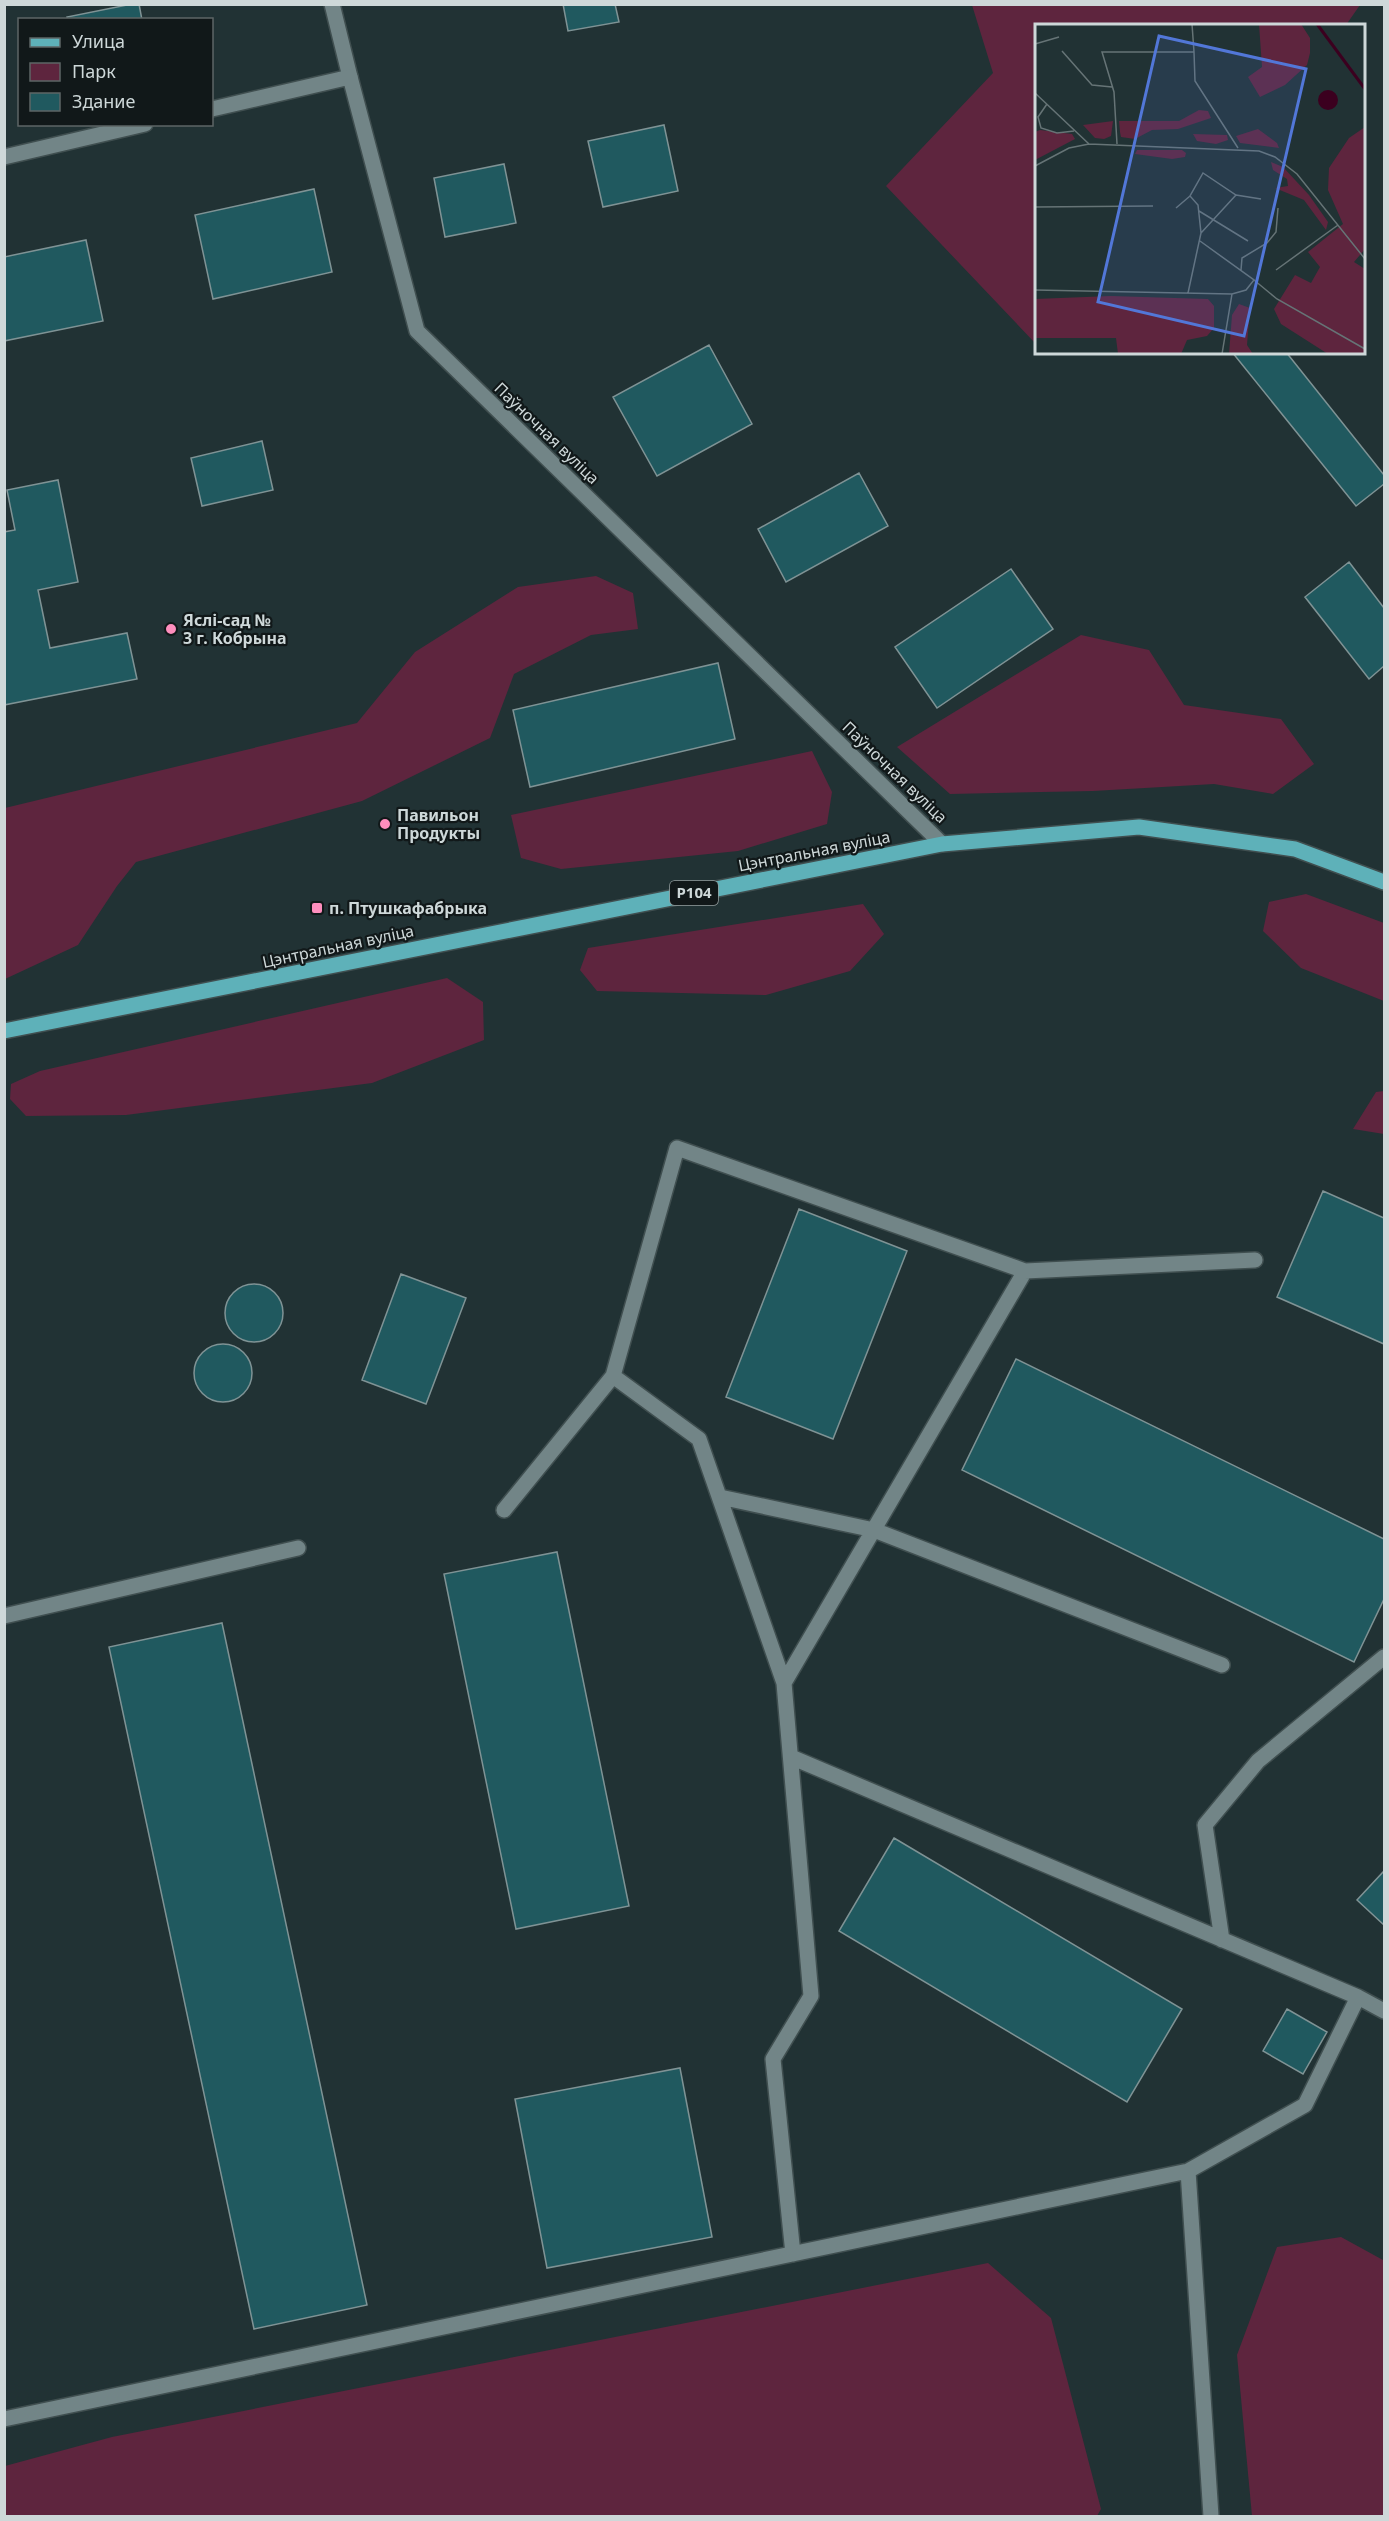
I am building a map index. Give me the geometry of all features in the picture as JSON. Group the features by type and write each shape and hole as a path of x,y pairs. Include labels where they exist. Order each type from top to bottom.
{"main road":[{"name":"Цэнтральная вуліца","path":"4,1031 942,844 1139,827 1295,849 1384,882"}],"street":[{"name":"Паўночная вуліца","path":"332,4 417,331 942,844"},
{"path":"213,109 350,77"},
{"path":"4,157 136,126"},
{"path":"504,1510 613,1376 677,1148 1025,1271 1256,1260"},
{"path":"784,1683 1025,1271"},
{"path":"613,1376 699,1439 784,1683 811,1996 773,2059 793,2254"},
{"path":"720,1497 874,1530 1222,1665"},
{"path":"4,1616 298,1548"},
{"path":"1222,1940 1205,1825 1258,1761 1384,1657"},
{"path":"791,1757 1358,1997 1384,2011"},
{"path":"4,2419 1188,2172 1305,2105 1358,1997"},
{"path":"1188,2172 1211,2517"}],"green space":[{"path":"972,4 1360,5 1347,24 1035,24 1035,343 886,186 993,73"},
{"path":"596,576 633,593 638,629 591,635 514,674 490,738 362,801 136,862 117,886 78,945 5,979 5,808 357,723 415,652 518,587"},
{"path":"1081,635 1149,650 1184,705 1281,719 1314,764 1273,794 1214,784 1093,791 950,794 897,747"},
{"path":"812,751 832,792 827,824 738,851 561,869 521,858 511,815"},
{"path":"1306,894 1384,923 1384,1001 1301,968 1263,931 1269,902"},
{"path":"863,904 884,934 850,971 766,995 597,991 580,970 588,948"},
{"path":"447,978 483,1002 484,1040 372,1083 126,1115 26,1116 10,1099 11,1084 40,1071"},
{"path":"1384,1091 1384,1134 1353,1129 1376,1092"},
{"path":"1341,2237 1383,2260 1384,2264 1384,2516 1252,2516 1237,2355 1277,2247"},
{"path":"988,2263 1051,2318 1101,2509 1097,2516 5,2516 5,2466 112,2437"}],"building":[{"path":"139,4 142,18 67,18"},
{"path":"563,4 615,4 619,22 568,31"},
{"path":"664,125 678,191 603,207 588,141"},
{"path":"504,164 516,223 445,237 434,178"},
{"path":"314,189 332,272 213,299 195,215"},
{"path":"86,240 103,321 4,341 4,257"},
{"path":"709,345 752,424 657,476 613,397"},
{"path":"1234,354 1288,354 1384,475 1384,484 1356,506"},
{"path":"262,441 273,490 202,506 191,458"},
{"path":"859,473 888,526 786,582 758,529"},
{"path":"58,480 78,582 38,590 50,648 127,633 137,679 4,705 4,532 15,530 7,490"},
{"path":"1349,562 1384,608 1384,666 1369,679 1305,597"},
{"path":"1011,569 1053,629 937,708 895,647"},
{"path":"718,663 735,739 530,787 513,710"},
{"path":"1323,1191 1384,1218 1384,1344 1277,1297"},
{"path":"799,1209 907,1251 833,1439 726,1397"},
{"path":"401,1274 466,1298 426,1404 362,1380"},
{"path":"254,1284 265,1286 278,1297 283,1313 281,1324 270,1337 254,1342 243,1340 230,1329 225,1313 227,1302 238,1289"},
{"path":"217,1344 229,1344 244,1352 252,1367 252,1379 244,1394 229,1402 217,1402 202,1394 194,1379 194,1367 202,1352"},
{"path":"1016,1359 1384,1539 1384,1599 1354,1662 962,1470"},
{"path":"557,1552 629,1906 516,1929 444,1574"},
{"path":"222,1623 367,2305 254,2329 109,1647"},
{"path":"894,1838 1182,2009 1127,2102 839,1931"},
{"path":"1384,1871 1384,1925 1357,1900"},
{"path":"1287,2009 1327,2032 1303,2074 1263,2051"},
{"path":"680,2068 712,2237 547,2268 515,2099"}],"place":[{"name":"Яслі-сад № 3 г. Кобрына","path":"171,629"},
{"name":"Павильон Продукты","path":"385,824"},
{"name":"п. Птушкафабрыка","path":"317,908"}]}
